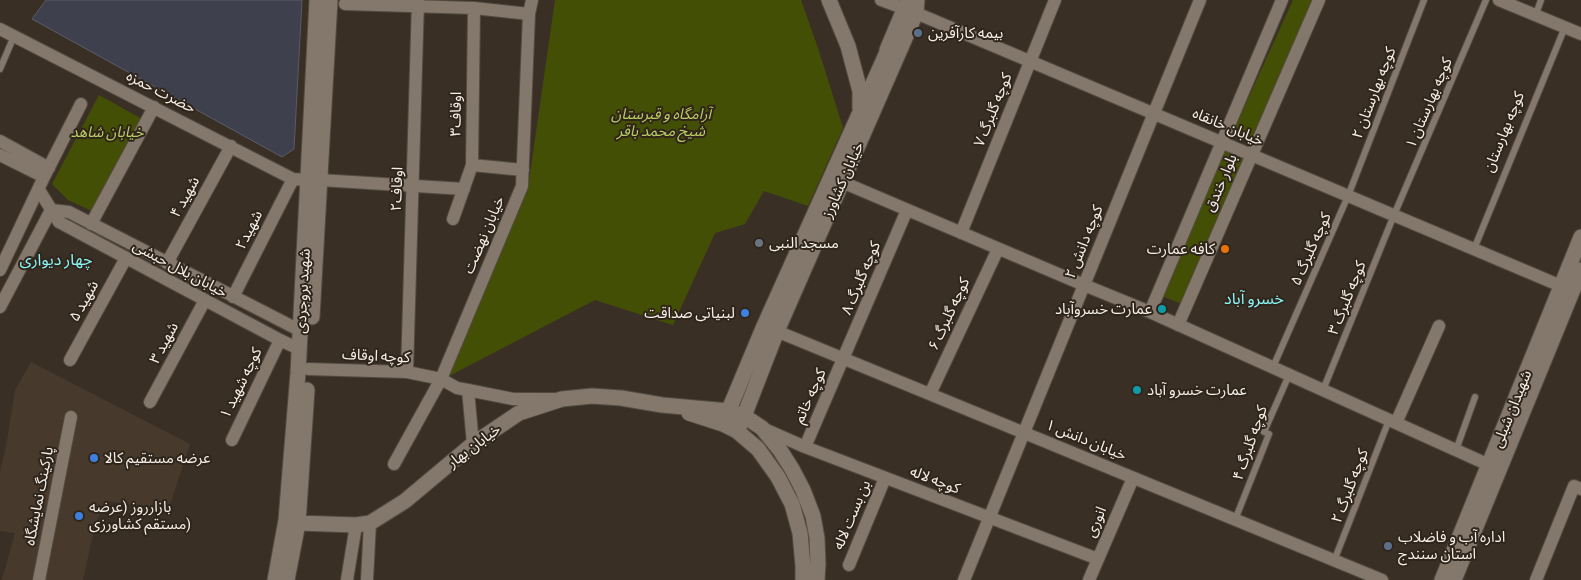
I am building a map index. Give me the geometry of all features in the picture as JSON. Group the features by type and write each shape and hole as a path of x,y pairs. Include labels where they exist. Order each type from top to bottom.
{"street":[{"name":"شهید بروجردی","path":"275,580 292,521 317,0"},
{"name":"خیابان نهضت","path":"394,464 440,379 522,186 529,14 532,0"},
{"path":"829,0 848,46 860,91 860,113"},
{"name":"خیابان خانقاه","path":"881,0 911,5 1030,61 1474,249 1575,281"},
{"name":"کوچه گلبرگ ۷","path":"961,233 1055,0"},
{"name":"کوچه دانش ۲","path":"964,580 1200,0"},
{"name":"بلوار خندق","path":"1150,312 1282,0"},
{"name":"بلوار خندق","path":"1178,324 1319,0"},
{"path":"1499,0 1581,34"},
{"name":"شهید بروجردی","path":"287,580 308,369 307,179 337,2"},
{"path":"337,2 418,3 529,14"},
{"name":"اوقاف۲","path":"407,372 418,3"},
{"path":"860,91 888,49 911,5"},
{"name":"خیابان کشاورز","path":"730,422 860,113 911,5"},
{"name":"خیابان کشاورز","path":"730,422 744,416 771,328 842,182 911,5"},
{"name":"اوقاف۳","path":"453,219 472,165 474,8"},
{"name":"حضرت حمزه","path":"0,29 231,146 307,179"},
{"path":"0,270 81,104"},
{"path":"91,224 154,107"},
{"path":"0,141 46,173"},
{"name":"شهید ۴","path":"167,263 231,146"},
{"path":"0,155 46,173"},
{"path":"472,165 523,170"},
{"path":"307,179 464,189"},
{"name":"شهید۲","path":"233,297 307,179"},
{"path":"842,182 1084,286 1178,324 1489,465"},
{"name":"خیابان بلال حبشی","path":"38,190 59,222 300,349"},
{"path":"0,307 51,210"},
{"name":"خیابان بلال حبشی","path":"51,210 69,212 300,332"},
{"name":"کوچه گلبرگ ۸","path":"844,358 907,210"},
{"name":"شهیدان شبلی","path":"1454,580 1575,281 1581,237"},
{"name":"کوچه گلبرگ ۶","path":"930,394 998,248"},
{"name":"شهید ۵","path":"70,360 126,258"},
{"name":"شهیدان شبلی","path":"1442,580 1489,465 1575,281"},
{"name":"شهید ۳","path":"150,402 205,300"},
{"path":"1393,422 1439,326"},
{"name":"خیابان دانش ۱","path":"771,328 1382,580"},
{"name":"کوچه شهید ۱","path":"232,440 280,340"},
{"name":"کوچه خاتم","path":"805,447 844,358"},
{"name":"کوچه اوقاف","path":"308,369 407,372 440,379 458,388 513,399 562,399"},
{"path":"468,390 473,444"},
{"name":"خیابان بهار","path":"363,524 405,501 473,444 519,413 562,399 592,396 621,398 662,404 730,422"},
{"path":"744,416 762,428 780,450 803,490 813,516 817,538 817,580"},
{"name":"پارکینگ نمایشگاه","path":"39,580 71,418"},
{"path":"730,422 758,449 778,477 792,504 800,533 803,566 802,580"},
{"name":"کوچه لاله","path":"762,428 805,447 1098,559"},
{"name":"بن بست لاله","path":"849,565 886,478"},
{"name":"انوری","path":"1089,580 1133,478"},
{"path":"1536,580 1574,486 1581,489"},
{"path":"292,521 363,524"},
{"path":"346,580 363,524"},
{"path":"363,524 367,580"}],"lane":[{"name":"کوچه بهارستان ۲","path":"1348,196 1424,0"},
{"name":"کوچه بهارستان ۱","path":"1394,215 1486,0"},
{"path":"1536,14 1541,0"},
{"name":"کوچه بهارستان","path":"1474,249 1564,27"},
{"path":"0,69 14,36"},
{"name":"کوچه گلبرگ ۵","path":"1273,367 1348,196"},
{"name":"کوچه گلبرگ ۳","path":"1324,390 1394,215"},
{"name":"کوچه گلبرگ ۴","path":"1235,520 1269,434 1264,432 1289,375"},
{"path":"1456,450 1475,396"},
{"name":"کوچه گلبرگ ۲","path":"1334,560 1393,422"}],"shaded area":[{"name":"عرضه مستقیم کالا","path":"31,362 190,444 169,508 105,501 94,529 83,580 2,580 15,533 0,531 0,472 15,390"}],"green space":[{"name":"آرامگاه و قبرستان شیخ محمد باقر","path":"555,0 801,0 843,128 808,206 764,191 745,224 715,233 673,325 595,300 449,376 528,188"},
{"path":"1293,0 1318,0 1253,143 1232,134"},
{"name":"خیابان شاهد","path":"99,95 142,119 92,211 68,200 52,184"},
{"path":"1224,151 1245,160 1182,304 1160,295"}],"building":[{"path":"46,0 302,0 294,149 282,157 32,19"}],"place":[{"name":"بیمه کارآفرین","path":"918,33"},
{"name":"مسجد النبی","path":"759,243"},
{"name":"کافه عمارت","path":"1225,249"},
{"name":"عمارت خسروآباد","path":"1162,309"},
{"name":"لبنیاتی ‌صداقت","path":"745,313"},
{"name":"عمارت خسرو آباد","path":"1137,390"},
{"name":"عرضه مستقیم کالا","path":"94,458"},
{"name":"بازارروز (عرضه مستقم کشاورزی)","path":"79,516"},
{"name":"اداره آب و فاضلاب استان سنندج","path":"1388,546"}],"district":[{"name":"چهار دیواری","path":"56,260"},
{"name":"خسرو آباد","path":"1254,299"}]}
